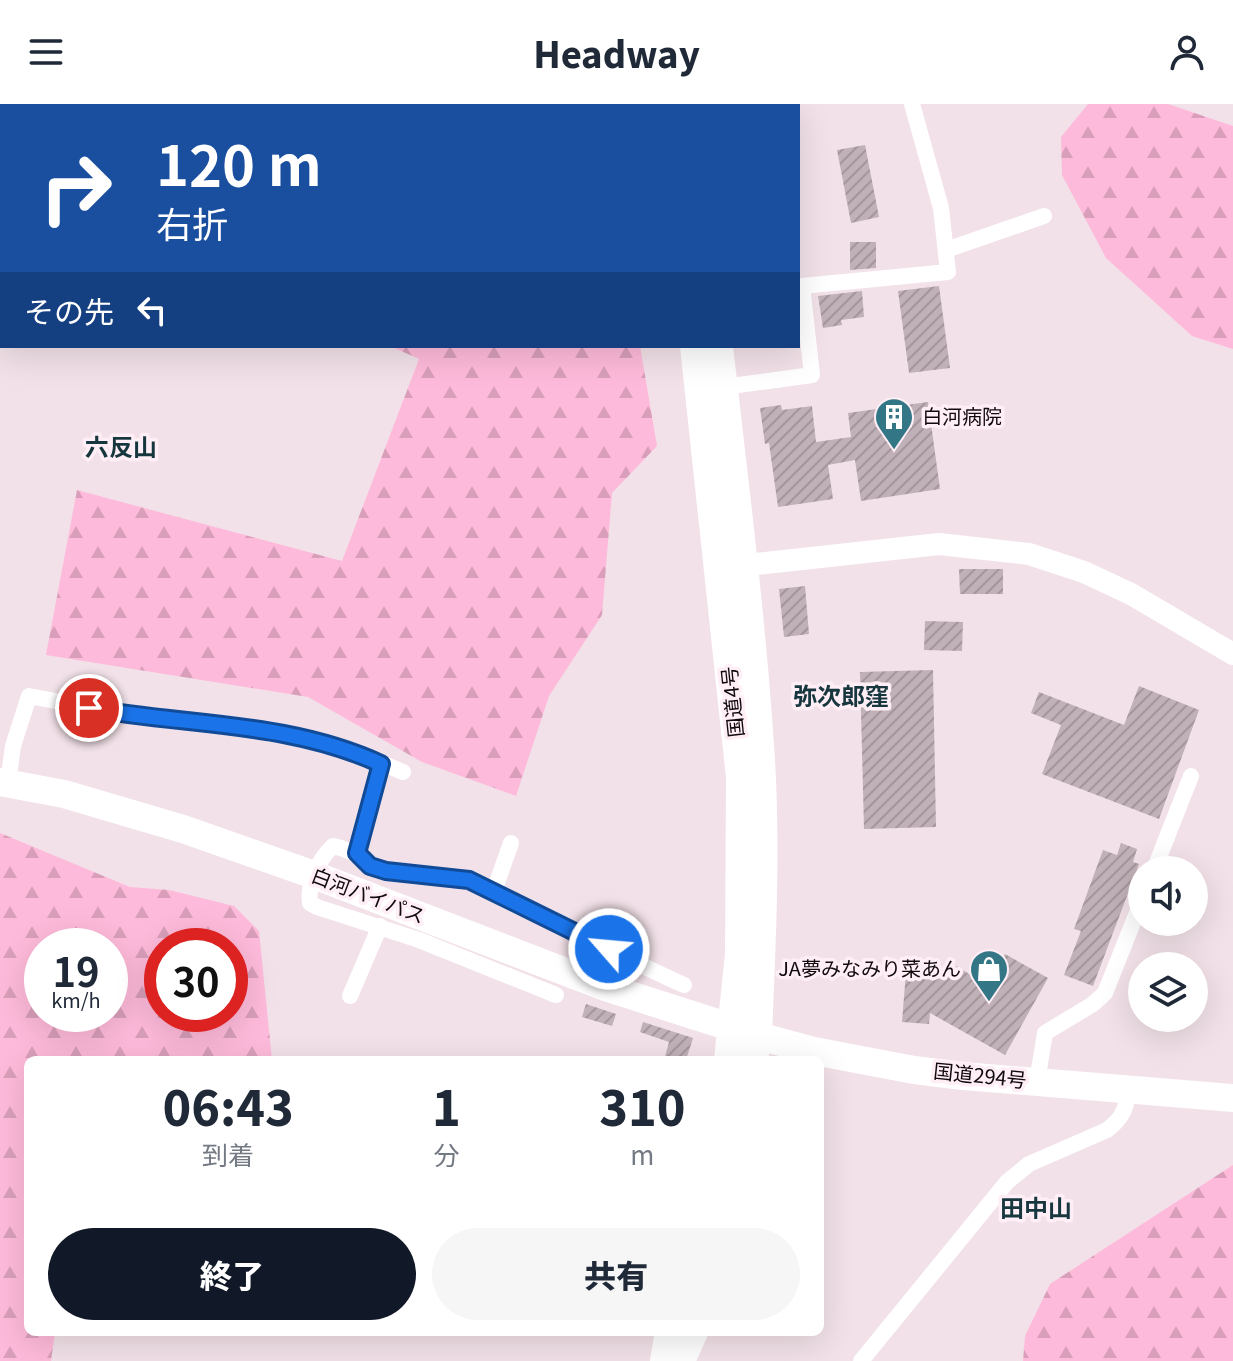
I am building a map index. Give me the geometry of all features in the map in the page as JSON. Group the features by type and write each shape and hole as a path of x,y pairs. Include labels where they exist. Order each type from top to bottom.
{"highway":[{"name":"国道4号","path":"694,348 761,747 764,884 756,1048"},
{"name":"国道4号","path":"719,348 724,387 740,777 739,954 728,1056"},
{"name":"白河バイパス","path":"4,782 125,811 314,875 605,987 731,1027"},
{"name":"国道294号","path":"731,1027 756,1048 814,1051 914,1070 1233,1098"},
{"path":"664,1361 668,1336"},
{"path":"681,1361 692,1336"}],"street":[{"path":"724,387 812,375 802,286 948,272 941,208 912,104"},
{"path":"946,250 1044,216"},
{"path":"732,566 939,544 1029,554 1084,572 1131,594 1233,654"},
{"path":"4,782 29,696 119,713 263,730 348,749 403,772"},
{"path":"357,853 381,764"},
{"path":"1160,856 1191,776"},
{"path":"493,894 511,843"},
{"path":"556,995 380,926 310,903 309,894 322,856 333,846 357,853 370,866 386,871 469,880 684,985"},
{"path":"350,996 380,926"},
{"path":"1037,1082 1045,1033 1093,1004 1105,993 1128,935"},
{"path":"861,1361 1007,1182 1029,1164 1107,1130 1125,1112 1129,1090"}],"green space":[{"path":"1088,104 1168,104 1233,126 1233,349 1192,336 1106,258 1062,175 1061,137"},
{"path":"394,348 640,348 657,446 612,493 602,615 549,696 516,796 422,762 308,697 46,655 77,490 342,561 419,359"},
{"path":"0,833 130,887 169,890 234,906 259,931 272,1056 24,1056 24,1336 54,1336 51,1361 0,1361"},
{"path":"1233,1165 1233,1361 1023,1361 1025,1336 1050,1284"}],"building":[{"path":"865,145 879,217 851,223 837,150"},
{"path":"850,242 876,242 876,268 850,270"},
{"path":"939,286 950,368 909,373 898,291"},
{"path":"862,291 864,317 841,320 842,325 823,328 818,296"},
{"path":"928,402 940,489 861,501 855,460 828,465 833,499 778,507 769,443 765,444 760,408 781,405 782,410 812,406 816,442 851,437 848,413"},
{"path":"959,569 1003,569 1003,594 960,594"},
{"path":"805,586 809,634 784,637 779,589"},
{"path":"925,621 963,622 962,651 924,650"},
{"path":"933,670 936,827 864,829 860,672"},
{"path":"1139,686 1199,710 1159,819 1042,774 1061,725 1031,713 1039,692 1124,725"},
{"path":"1121,843 1137,849 1135,856 1128,856 1128,893 1093,986 1064,975 1081,931 1074,929 1103,850 1117,855"},
{"name":"JA夢みなみり菜あん","path":"1005,954 1048,978 1005,1055 930,1013 929,1024 902,1022 906,972 941,975 957,966 987,986"},
{"path":"586,1004 616,1014 612,1026 582,1017"},
{"path":"643,1022 693,1038 687,1056 665,1056 669,1042 640,1032"}],"place":[{"name":"白河病院","path":"894,451"},
{"name":"JA夢みなみり菜あん","path":"989,1003"}],"district":[{"name":"六反山","path":"121,448"},
{"name":"弥次郎窪","path":"841,697"},
{"name":"田中山","path":"1036,1209"}],"route":[{"path":"89,708 263,730 348,749 381,764 357,853 370,866 410,875 469,880 609,949"}]}
